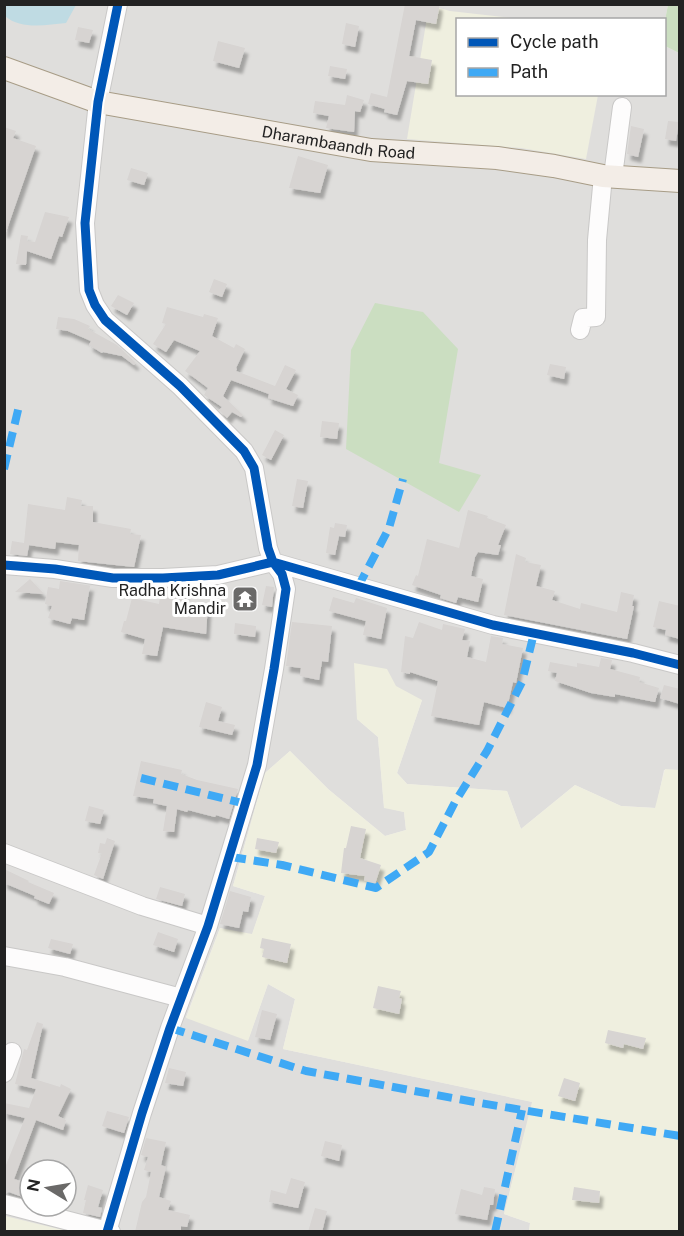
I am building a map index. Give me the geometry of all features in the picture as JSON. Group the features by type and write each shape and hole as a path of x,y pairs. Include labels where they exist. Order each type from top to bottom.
{"main road":[{"name":"Dharambaandh Road","path":"4,68 98,102 371,150 497,159 608,176 680,181"}],"street":[{"path":"4,1204 109,1231 142,1113 231,857 257,765 286,589 282,574 273,562 268,548 254,468 244,452 180,386 105,320 89,290 85,223 98,102 118,4"},
{"path":"580,330 583,318 596,317 597,240 622,107"},
{"path":"4,565 55,568 113,578 163,578 218,574 273,562 493,625 633,653 680,665"},
{"path":"4,853 142,906 208,926"},
{"path":"4,956 65,967 182,998"},
{"path":"4,1073 12,1052"}],"shaded area":[{"path":"5,5 668,5 665,18 456,18 456,96 666,96 666,46 679,53 679,770 664,770 656,808 621,806 575,785 521,829 507,791 407,784 397,773 422,700 357,719 378,737 384,807 404,812 406,830 385,836 328,789 290,751 265,773 233,886 265,896 252,935 220,928 186,1017 248,1040 268,984 295,999 283,1049 533,1102 504,1214 530,1223 529,1231 5,1232"}],"green space":[{"path":"429,5 450,11 511,18 456,18 456,96 598,96 586,159 521,148 407,139"},
{"path":"668,5 679,5 679,53 666,46 665,18"},
{"path":"375,303 423,312 458,349 439,463 481,475 459,512 346,449 351,350"},
{"path":"354,663 387,669 396,686 422,700 397,773 407,784 507,791 521,829 575,785 621,806 655,808 665,769 679,770 679,1231 529,1231 530,1223 504,1214 532,1102 283,1049 295,999 268,984 248,1041 186,1018 220,928 252,934 265,896 233,886 265,773 290,751 328,789 385,836 406,830 404,812 384,808 378,737 357,719"},
{"path":"5,1216 67,1231 5,1231"}],"water":[{"path":"5,4 76,5 66,23 34,26 18,23 5,16"}],"building":[{"path":"405,4 439,4 439,9 436,24 416,20 409,56 432,60 428,84 407,81 397,115 384,112 385,109 368,104 371,93 387,97"},
{"path":"346,23 359,26 355,47 342,44"},
{"path":"78,27 93,30 89,43 75,40"},
{"path":"218,41 245,48 239,68 213,61"},
{"path":"330,66 347,69 345,79 328,76"},
{"path":"347,95 364,100 360,112 355,111 354,132 326,128 329,116 313,113 315,101 345,105"},
{"path":"668,121 679,122 676,141 665,139"},
{"path":"631,126 644,129 638,157 627,154"},
{"path":"4,127 16,131 13,138 36,146 6,232 4,232"},
{"path":"298,156 328,165 320,193 289,188"},
{"path":"131,168 148,173 144,185 127,180"},
{"path":"45,212 69,217 51,259 27,251 26,265 16,264 21,235 28,236 27,241 35,242"},
{"path":"214,279 227,284 222,297 209,292"},
{"path":"118,295 134,303 127,315 111,306"},
{"path":"167,307 203,317 204,314 218,318 212,336 234,348 236,344 245,349 236,371 275,386 285,365 296,370 286,389 298,395 293,406 268,398 269,394 231,380 223,396 243,415 241,417 232,412 227,418 219,410 222,407 204,395 208,388 185,371 200,351 174,340 166,352 153,344 166,324 162,323"},
{"path":"58,317 74,319 90,326 88,329 117,345 136,363 134,365 122,356 102,353 89,345 91,341 68,331 56,329"},
{"path":"550,364 566,367 564,379 547,375"},
{"path":"322,421 339,423 337,439 320,437"},
{"path":"275,430 284,435 271,460 262,455"},
{"path":"297,479 308,481 303,508 292,506"},
{"path":"67,497 82,500 81,506 93,506 93,522 131,529 130,534 141,535 134,567 78,561 79,545 56,542 55,549 29,545 27,556 10,554 12,541 24,543 28,504 65,510"},
{"path":"468,510 506,525 498,545 501,545 498,555 478,552 475,557 471,576 483,579 478,602 458,597 456,603 412,585 416,575 418,576 427,539 459,548"},
{"path":"335,523 347,525 345,537 339,536 335,555 326,553 330,527 334,528"},
{"path":"516,554 526,558 525,562 541,565 536,586 555,591 552,600 580,609 581,603 617,612 621,592 634,595 627,639 504,615"},
{"path":"30,579 44,594 15,592"},
{"path":"60,581 93,586 90,586 84,620 72,618 70,624 48,618 52,606 45,604 48,587 59,589"},
{"path":"266,586 274,587 272,607 262,605"},
{"path":"186,588 183,601 208,604 206,634 163,627 157,656 142,654 145,639 121,632 132,598 159,604 161,589 173,591 173,589"},
{"path":"333,597 354,603 356,598 387,608 381,639 363,635 366,621 329,611"},
{"path":"659,601 680,606 680,639 665,635 666,630 653,627"},
{"path":"292,622 332,626 328,662 322,661 319,680 300,676 301,668 286,666"},
{"path":"419,622 442,630 443,624 465,629 462,640 470,641 467,657 486,662 491,636 503,638 502,644 523,648 516,683 513,682 507,708 484,702 479,725 431,716 438,681 410,672 410,674 401,672 405,636 413,638"},
{"path":"235,623 256,626 255,637 234,634"},
{"path":"601,658 612,660 610,669 640,677 639,682 659,688 655,702 615,694 615,697 591,693 555,681 557,673 548,671 550,662 577,667 577,663 599,667"},
{"path":"664,685 680,689 680,704 660,698"},
{"path":"206,702 222,707 218,721 235,725 232,735 199,727"},
{"path":"141,761 182,770 181,774 197,780 238,789 229,819 177,809 174,832 163,831 167,806 153,803 154,799 133,796"},
{"path":"89,806 104,810 100,824 85,821"},
{"path":"351,826 366,829 360,858 381,865 375,884 364,880 365,876 341,873 344,848 346,848"},
{"path":"107,838 115,841 103,879 94,875 102,853 98,853 100,843 105,844"},
{"path":"257,838 279,842 276,853 255,849"},
{"path":"4,869 54,893 49,904 4,883"},
{"path":"160,887 185,894 182,906 156,899"},
{"path":"230,891 251,897 248,912 243,911 239,928 220,924"},
{"path":"158,932 178,939 174,952 153,945"},
{"path":"262,938 291,944 287,963 262,957 264,949 260,948"},
{"path":"51,939 73,944 70,954 48,948"},
{"path":"378,986 401,991 399,1014 373,1008"},
{"path":"262,1010 277,1014 270,1040 255,1037"},
{"path":"37,1022 43,1024 31,1078 60,1087 61,1084 71,1089 58,1116 66,1120 63,1130 36,1120 22,1158 18,1158 18,1168 14,1179 18,1180 18,1195 9,1192 4,1193 4,1170 25,1118 4,1113 4,1103 29,1108 36,1089 15,1084 24,1049 27,1050"},
{"path":"608,1030 646,1038 643,1049 624,1044 623,1048 605,1043"},
{"path":"169,1068 186,1072 183,1086 165,1083"},
{"path":"564,1078 580,1083 575,1101 558,1096"},
{"path":"107,1111 129,1117 124,1133 102,1126"},
{"path":"146,1138 166,1142 161,1165 166,1167 159,1197 171,1201 168,1210 190,1215 187,1227 181,1226 181,1232 135,1232 151,1172 144,1170 148,1157 141,1155"},
{"path":"325,1141 342,1145 339,1161 321,1156"},
{"path":"291,1178 305,1182 298,1208 269,1202 271,1190 286,1194"},
{"path":"88,1185 103,1190 98,1207 102,1208 100,1217 83,1213"},
{"path":"484,1187 495,1189 493,1205 490,1205 487,1220 455,1214 461,1189 482,1195"},
{"path":"574,1187 600,1191 599,1203 572,1200"},
{"path":"315,1208 327,1211 322,1232 308,1232"}],"marked path":[{"path":"4,469 19,406"},
{"path":"358,587 389,528 403,479"},
{"path":"231,857 282,865 376,888 429,852 455,802 487,751 522,682 534,633"},
{"path":"141,778 246,804"},
{"path":"170,1028 306,1071 680,1136"},
{"path":"495,1232 522,1110"}],"cycle path":[{"path":"107,1232 142,1113 170,1028 208,926 257,765 286,589 282,574 273,562 268,548 254,468 244,451 180,386 105,320 89,290 85,223 98,102 118,4"},
{"path":"4,565 55,569 113,578 163,578 218,575 273,562 493,625 633,653 680,665"}],"place":[{"name":"Radha Krishna Mandir","path":"245,599"}]}
